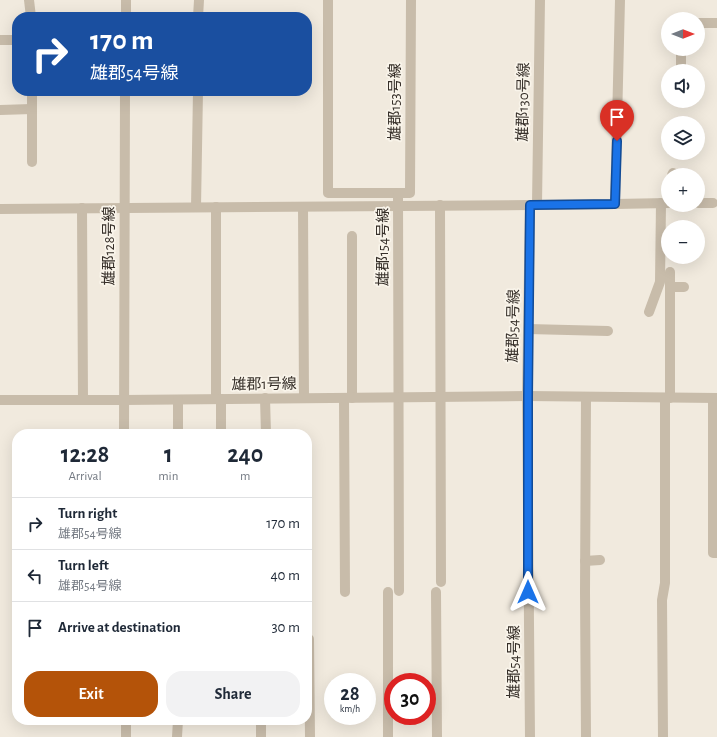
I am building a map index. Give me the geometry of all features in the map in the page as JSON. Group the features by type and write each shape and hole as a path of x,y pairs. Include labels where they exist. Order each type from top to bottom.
{"street":[{"path":"29,0 30,12"},
{"path":"126,0 126,12"},
{"path":"198,12 199,0"},
{"name":"雄郡154号線","path":"328,0 328,193 398,193 398,397 388,737"},
{"name":"雄郡153号線","path":"398,193 410,193 411,0"},
{"name":"雄郡130号線","path":"533,204 540,0"},
{"path":"615,204 620,0"},
{"path":"705,23 717,24"},
{"path":"0,40 12,40"},
{"path":"32,96 32,162"},
{"name":"雄郡128号線","path":"124,429 125,96"},
{"path":"196,207 198,96"},
{"path":"0,110 32,109"},
{"path":"1,208 440,206 661,202"},
{"path":"705,203 713,203"},
{"name":"雄郡54号線","path":"530,737 528,329 533,204"},
{"path":"440,206 441,582"},
{"path":"216,207 221,429"},
{"path":"303,207 304,398"},
{"path":"82,208 83,400"},
{"path":"649,312 660,282 665,212"},
{"path":"345,592 352,236"},
{"path":"663,737 662,600 665,583 670,272"},
{"path":"670,287 684,287"},
{"path":"528,329 608,331"},
{"name":"雄郡1号線","path":"0,400 178,400 528,396 715,398"},
{"path":"586,397 586,737"},
{"path":"265,398 266,429"},
{"path":"715,398 713,553 717,553"},
{"path":"178,400 178,429"},
{"path":"585,561 600,560"},
{"path":"436,592 437,737"},
{"path":"126,725 126,737"},
{"path":"177,737 178,725"},
{"path":"261,725 261,737"},
{"path":"310,725 310,737"}],"route":[{"path":"528,592 530,205 615,204 617,141"}]}
